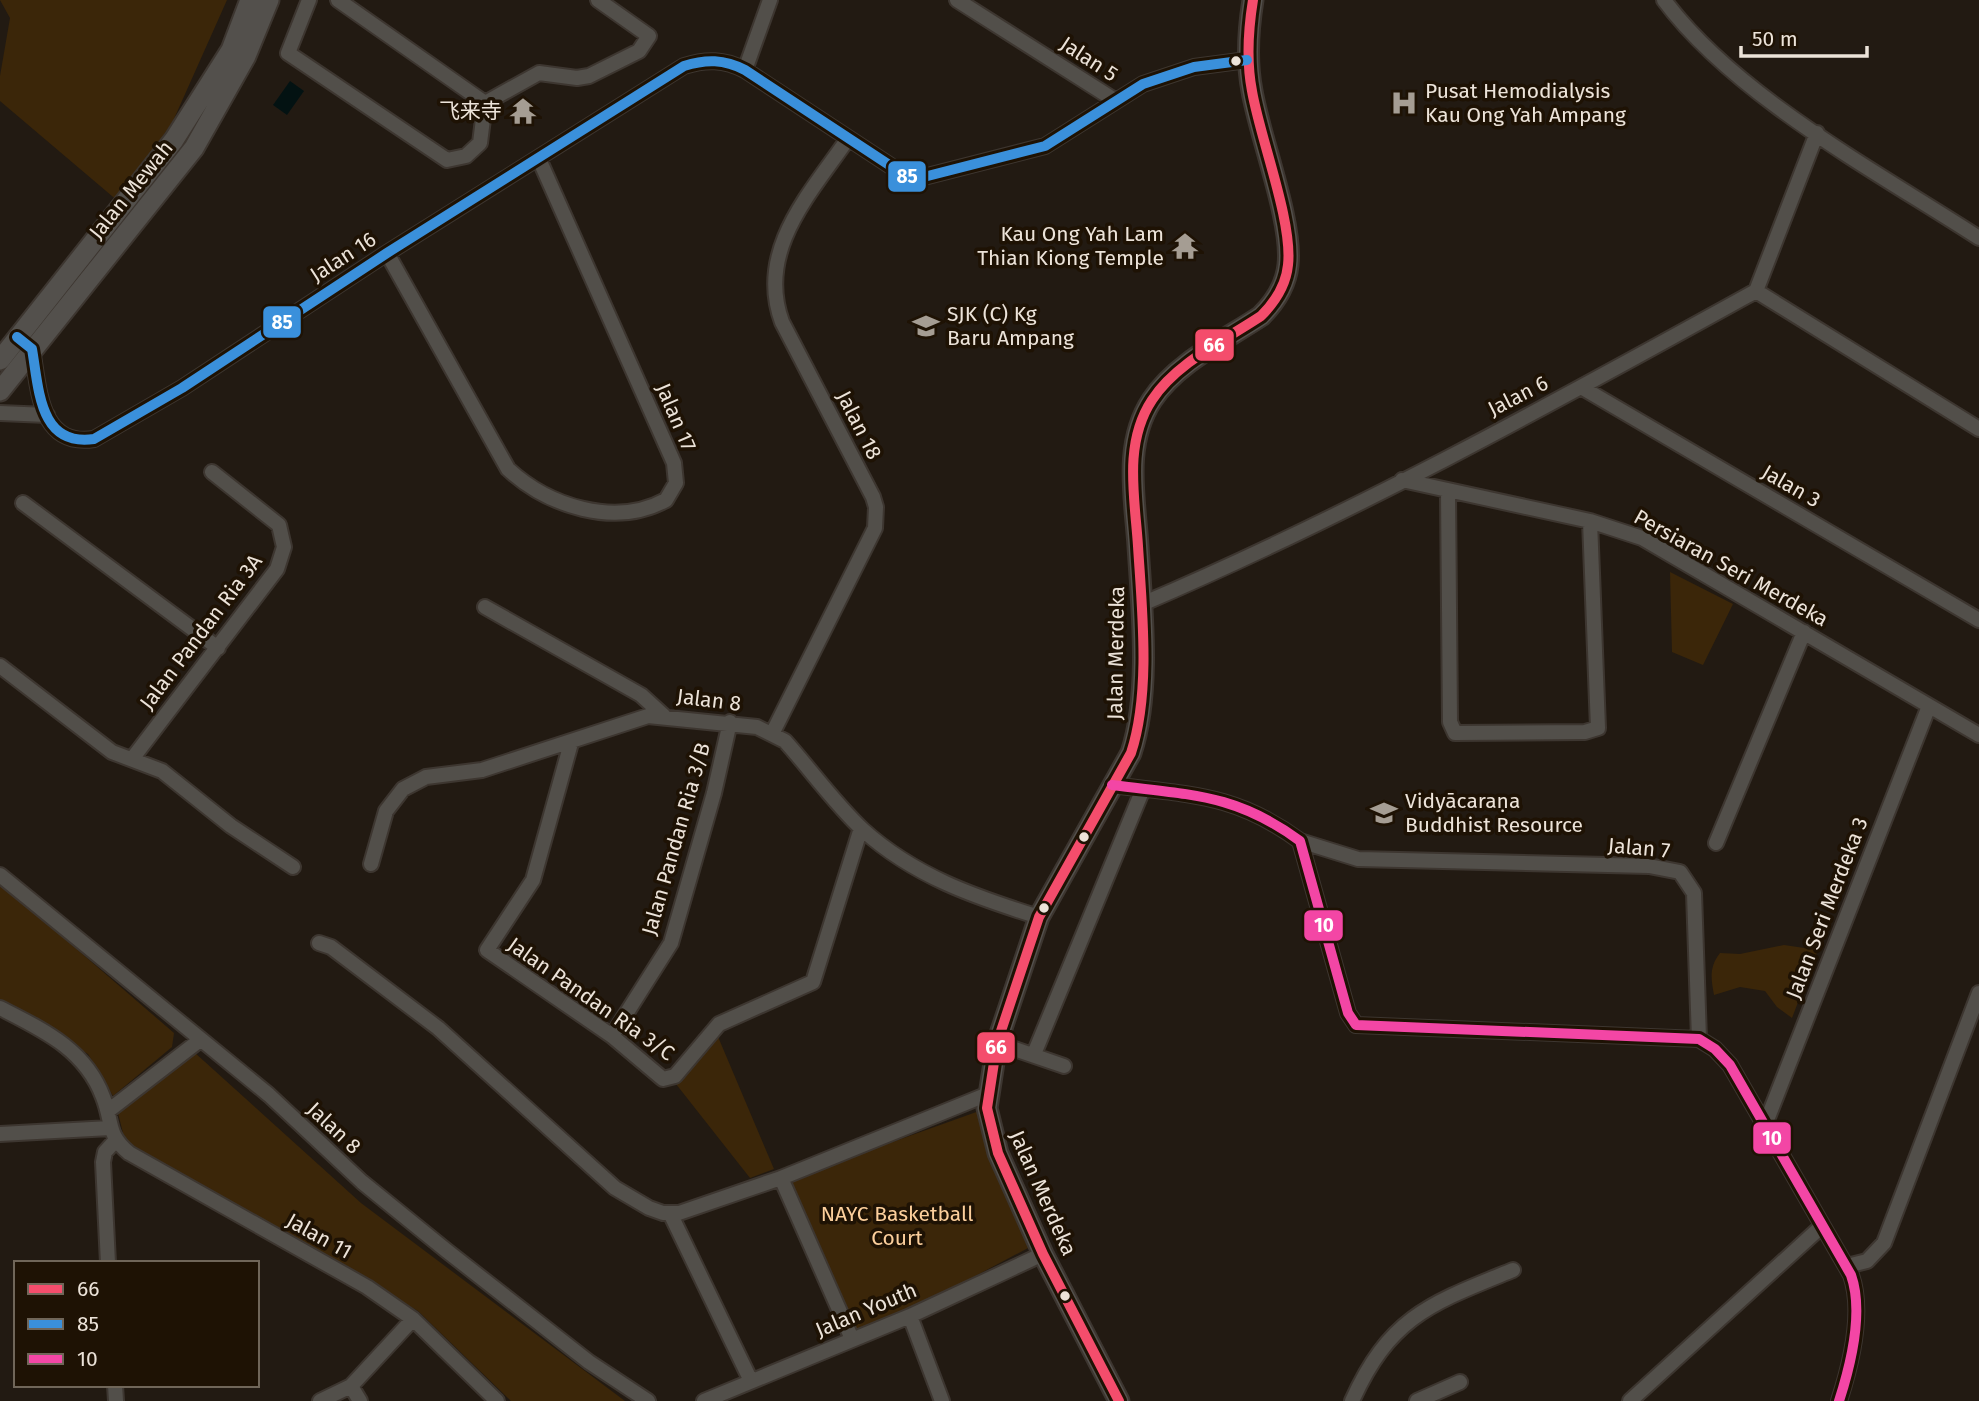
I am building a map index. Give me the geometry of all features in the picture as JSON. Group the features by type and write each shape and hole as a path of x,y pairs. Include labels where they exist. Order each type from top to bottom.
{"street":[{"name":"Jalan Mewah","path":"0,391 25,343 174,141 230,50 250,0"},
{"name":"Jalan Mewah","path":"0,360 25,343 194,148 246,57 269,0"},
{"path":"309,0 288,53 447,160 466,156 480,143 485,103"},
{"path":"338,0 485,103"},
{"path":"485,103 530,76 539,73 577,78 589,76 639,51 649,36 598,0"},
{"path":"770,0 745,70 847,140 912,180 1045,146 1116,101"},
{"name":"Jalan 5","path":"957,0 1116,101 1143,84 1194,67 1247,60"},
{"name":"Jalan Merdeka","path":"1119,1401 1043,1254 998,1153 989,1123 988,1094 997,1043 1039,917 1131,753 1140,715 1142,604 1133,465 1134,447 1144,415 1168,381 1261,316 1272,305 1286,278 1289,249 1247,60 1253,0"},
{"path":"1672,3 1704,46 1760,94 1979,238"},
{"name":"Jalan 16","path":"47,415 54,428 64,437 79,441 94,439 182,388 387,253 684,66 722,61 745,70"},
{"path":"1817,133 1756,291 1979,429"},
{"name":"Jalan 18","path":"772,732 875,528 877,517 873,497 782,322 775,295 775,274 783,235 847,140"},
{"name":"Jalan 17","path":"387,253 508,468 520,480 534,489 587,510 627,512 666,500 676,483 674,463 539,159"},
{"name":"Jalan 6","path":"1142,604 1222,570 1402,480 1581,387 1756,291"},
{"path":"0,413 47,415 25,343"},
{"name":"Jalan 3","path":"1581,387 1979,620"},
{"name":"Jalan Pandan Ria 3A","path":"132,759 277,569 285,547 279,525 212,472"},
{"name":"Persiaran Seri Merdeka","path":"1402,480 1590,521 1642,538 1979,735"},
{"path":"1448,491 1450,722 1455,733 1585,732 1598,728 1590,521"},
{"path":"23,503 218,648"},
{"path":"485,607 641,695 664,716"},
{"path":"1716,843 1804,632"},
{"path":"0,666 112,752 162,771 231,826 293,867"},
{"name":"Jalan Seri Merdeka 3","path":"1765,1125 1929,706"},
{"name":"Jalan 8","path":"371,864 386,811 403,789 426,777 482,770 571,743 632,720 664,716 730,722 772,732 785,741 861,828 906,863 971,896 1039,917"},
{"name":"Jalan Pandan Ria 3/B","path":"612,1035 671,943 714,793 730,722"},
{"name":"Jalan Pandan Ria 3/C","path":"571,743 533,880 487,950 612,1035 655,1075 670,1079 719,1024 813,982 861,828"},
{"name":"Jalan 7","path":"1112,785 1207,796 1244,806 1277,824 1300,841 1358,859 1649,866 1680,872 1694,893 1699,1039"},
{"path":"1034,1054 1143,789"},
{"path":"1300,841 1348,1013 1356,1025 1699,1039 1715,1049 1730,1065 1847,1266 1854,1284 1856,1309 1848,1365 1839,1401"},
{"name":"Jalan 8","path":"0,875 269,1095 362,1182 447,1251 589,1362 648,1401"},
{"path":"319,943 331,947 438,1028 615,1188 649,1208 670,1213 781,1178 988,1094"},
{"path":"1847,1266 1867,1261 1884,1243 1979,993"},
{"path":"0,1008 60,1040 86,1065 108,1111 112,1135 103,1162 108,1261"},
{"path":"108,1111 200,1040"},
{"path":"997,1043 1064,1066"},
{"path":"0,1134 112,1135"},
{"name":"Jalan 11","path":"112,1135 161,1171 367,1287 413,1320 497,1401"},
{"path":"781,1178 852,1339"},
{"path":"670,1213 751,1381"},
{"path":"1630,1401 1822,1226"},
{"name":"Jalan Youth","path":"704,1401 910,1315 1043,1254"},
{"path":"1352,1401 1379,1351 1407,1321 1441,1300 1513,1270"},
{"path":"910,1315 943,1401"},
{"path":"320,1401 351,1386 413,1320"},
{"path":"1418,1401 1460,1382"},
{"path":"351,1386 360,1401"}],"green space":[{"path":"0,0 227,0 173,121 119,202 0,101 0,76 10,18"},
{"path":"1670,572 1733,604 1703,665 1672,652"},
{"path":"0,883 174,1033 172,1047 113,1096 88,1054 0,1001"},
{"path":"1784,945 1818,950 1792,1018 1777,1007 1765,991 1740,987 1714,995 1712,973 1720,953 1740,954"},
{"path":"716,1032 774,1169 750,1178 676,1084"},
{"path":"194,1052 361,1203 625,1401 511,1401 418,1311 125,1141 118,1113"},
{"name":"NAYC Basketball Court","path":"982,1110 1030,1247 911,1310 856,1332 789,1179"}],"shaded area":[{"path":"290,81 304,91 287,115 273,105"}],"transit line":[{"name":"66","path":"1119,1401 1043,1254 998,1153 987,1108 997,1043 1039,917 1131,753 1137,729 1144,651 1133,472 1137,435 1143,417 1162,387 1188,363 1261,316 1279,293 1287,272 1286,226 1250,79 1248,46 1253,0"},
{"name":"85","path":"17,337 32,349 40,397 52,425 62,434 76,439 94,439 182,388 387,253 684,66 692,64 722,62 745,70 912,180 1045,146 1143,84 1194,67 1247,60"},
{"name":"10","path":"1112,785 1188,794 1232,805 1254,813 1300,841 1348,1013 1356,1025 1699,1039 1715,1049 1730,1065 1851,1275 1855,1290 1856,1321 1848,1371 1839,1401"}],"place":[{"name":"Pusat Hemodialysis Kau Ong Yah Ampang","path":"1404,103"},
{"name":"飞来寺","path":"523,111"},
{"name":"Kau Ong Yah Lam Thian Kiong Temple","path":"1185,246"},
{"name":"SJK (C) Kg Baru Ampang","path":"926,326"},
{"name":"Vidyācaraṇa Buddhist Resource","path":"1384,813"}]}
